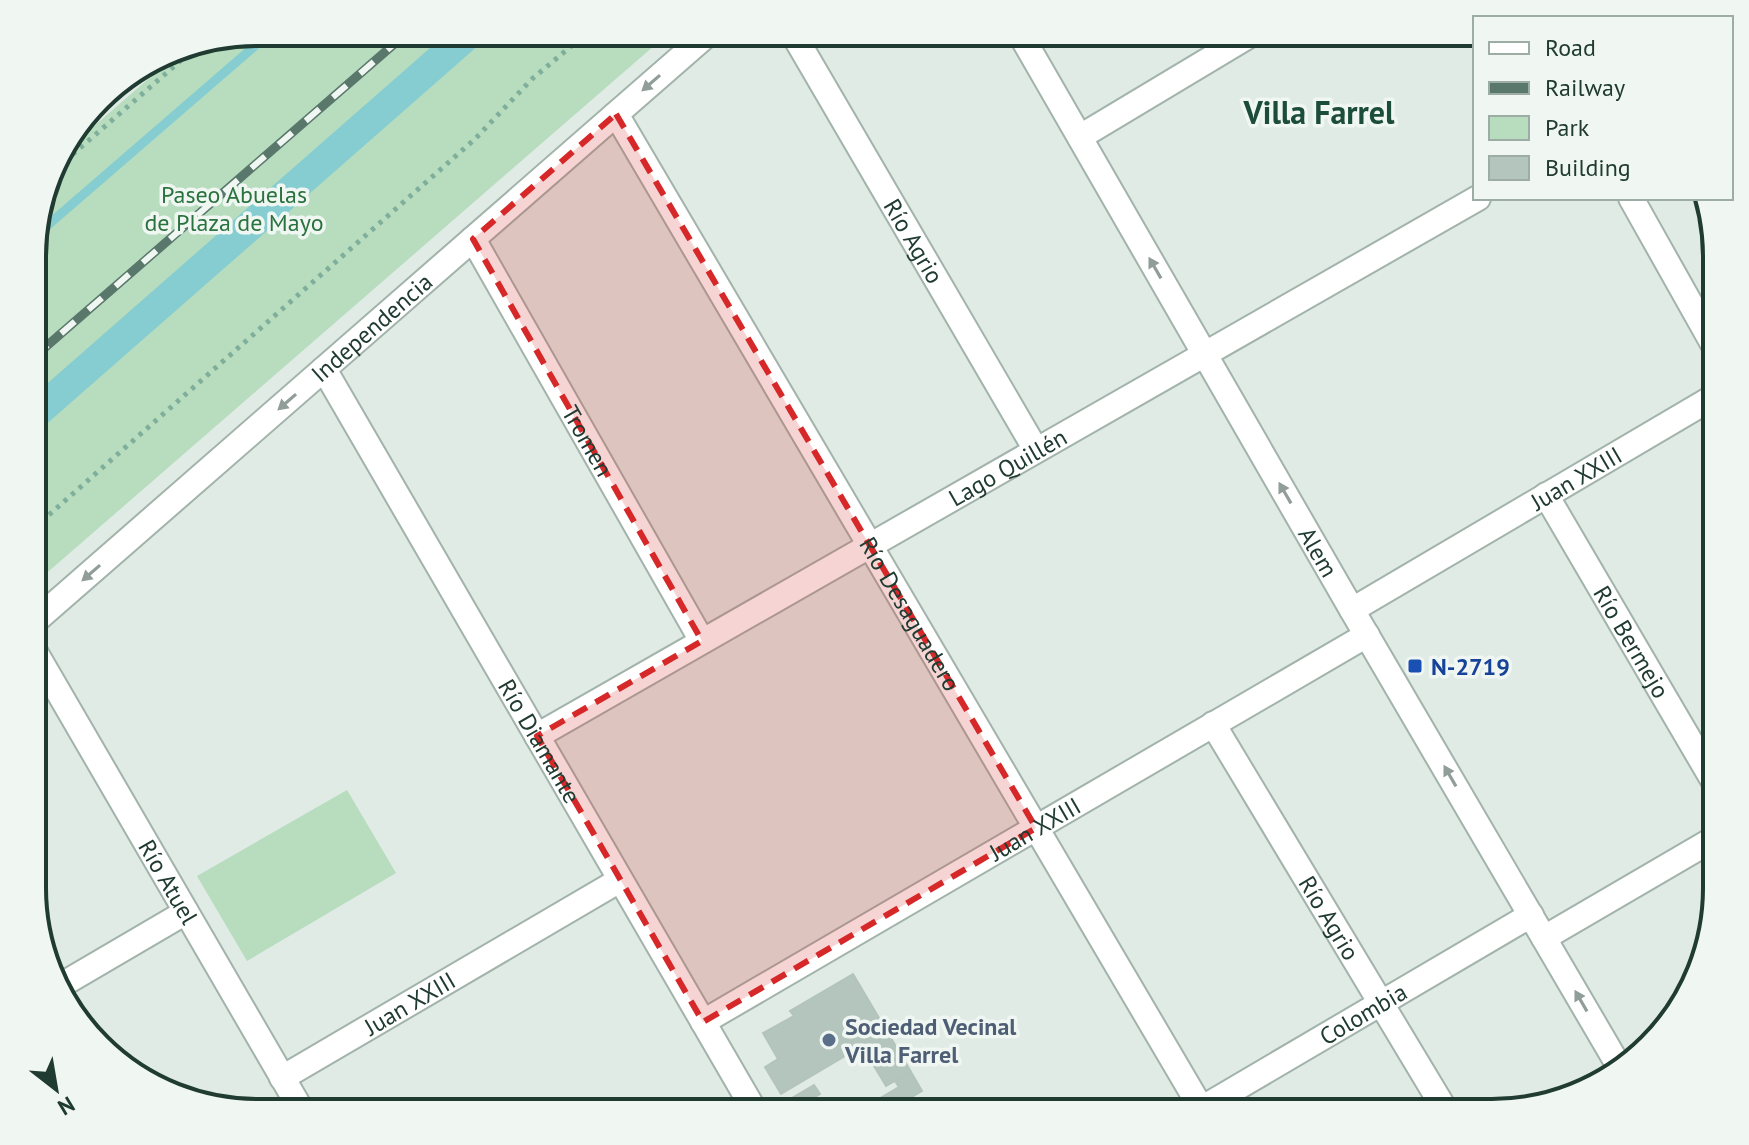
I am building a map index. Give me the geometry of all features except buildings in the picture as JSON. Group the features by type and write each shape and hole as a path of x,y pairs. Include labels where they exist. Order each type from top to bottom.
{"street":[{"name":"Independencia","path":"46,612 694,46"},
{"name":"Río Agrio","path":"800,46 1036,450"},
{"name":"Alem","path":"1027,46 1615,1059"},
{"path":"1080,137 1232,46"},
{"name":"Río Desaguadero","path":"616,114 1193,1099"},
{"name":"Lago Quillén","path":"537,736 1474,200"},
{"path":"1632,200 1703,326"},
{"name":"Tromen","path":"473,239 702,641"},
{"name":"Río Diamante","path":"324,369 748,1099"},
{"name":"Juan XXIII","path":"1352,610 1703,403"},
{"name":"Río Bermejo","path":"1546,495 1703,763"},
{"name":"Juan XXIII","path":"703,1022 1367,635"},
{"name":"Río Atuel","path":"46,671 282,1078 289,1099"},
{"name":"Río Agrio","path":"1213,724 1439,1099"},
{"path":"1544,938 1703,845"},
{"name":"Juan XXIII","path":"282,1078 620,880"},
{"path":"68,981 186,912"},
{"name":"Colombia","path":"1220,1099 1531,915"}],"path":[{"path":"46,517 468,145 532,79 571,46"},
{"path":"72,155 182,60"}],"highlighted area":[{"path":"616,114 1036,828 703,1022 537,736 702,641 473,239"}],"green space":[{"name":"Paseo Abuelas de Plaza de Mayo","path":"654,46 46,574 48,229 62,176 87,132 157,71 189,57 229,48"},
{"path":"347,790 396,873 247,961 197,876"}],"waterway":[{"path":"49,224 255,46"},
{"path":"46,404 455,46"}],"railway":[{"path":"46,347 392,46"}],"place":[{"name":"N-2719","path":"1415,666"},
{"name":"Sociedad Vecinal Villa Farrel","path":"829,1040"}],"district":[{"name":"Villa Farrel","path":"1319,112"}]}
